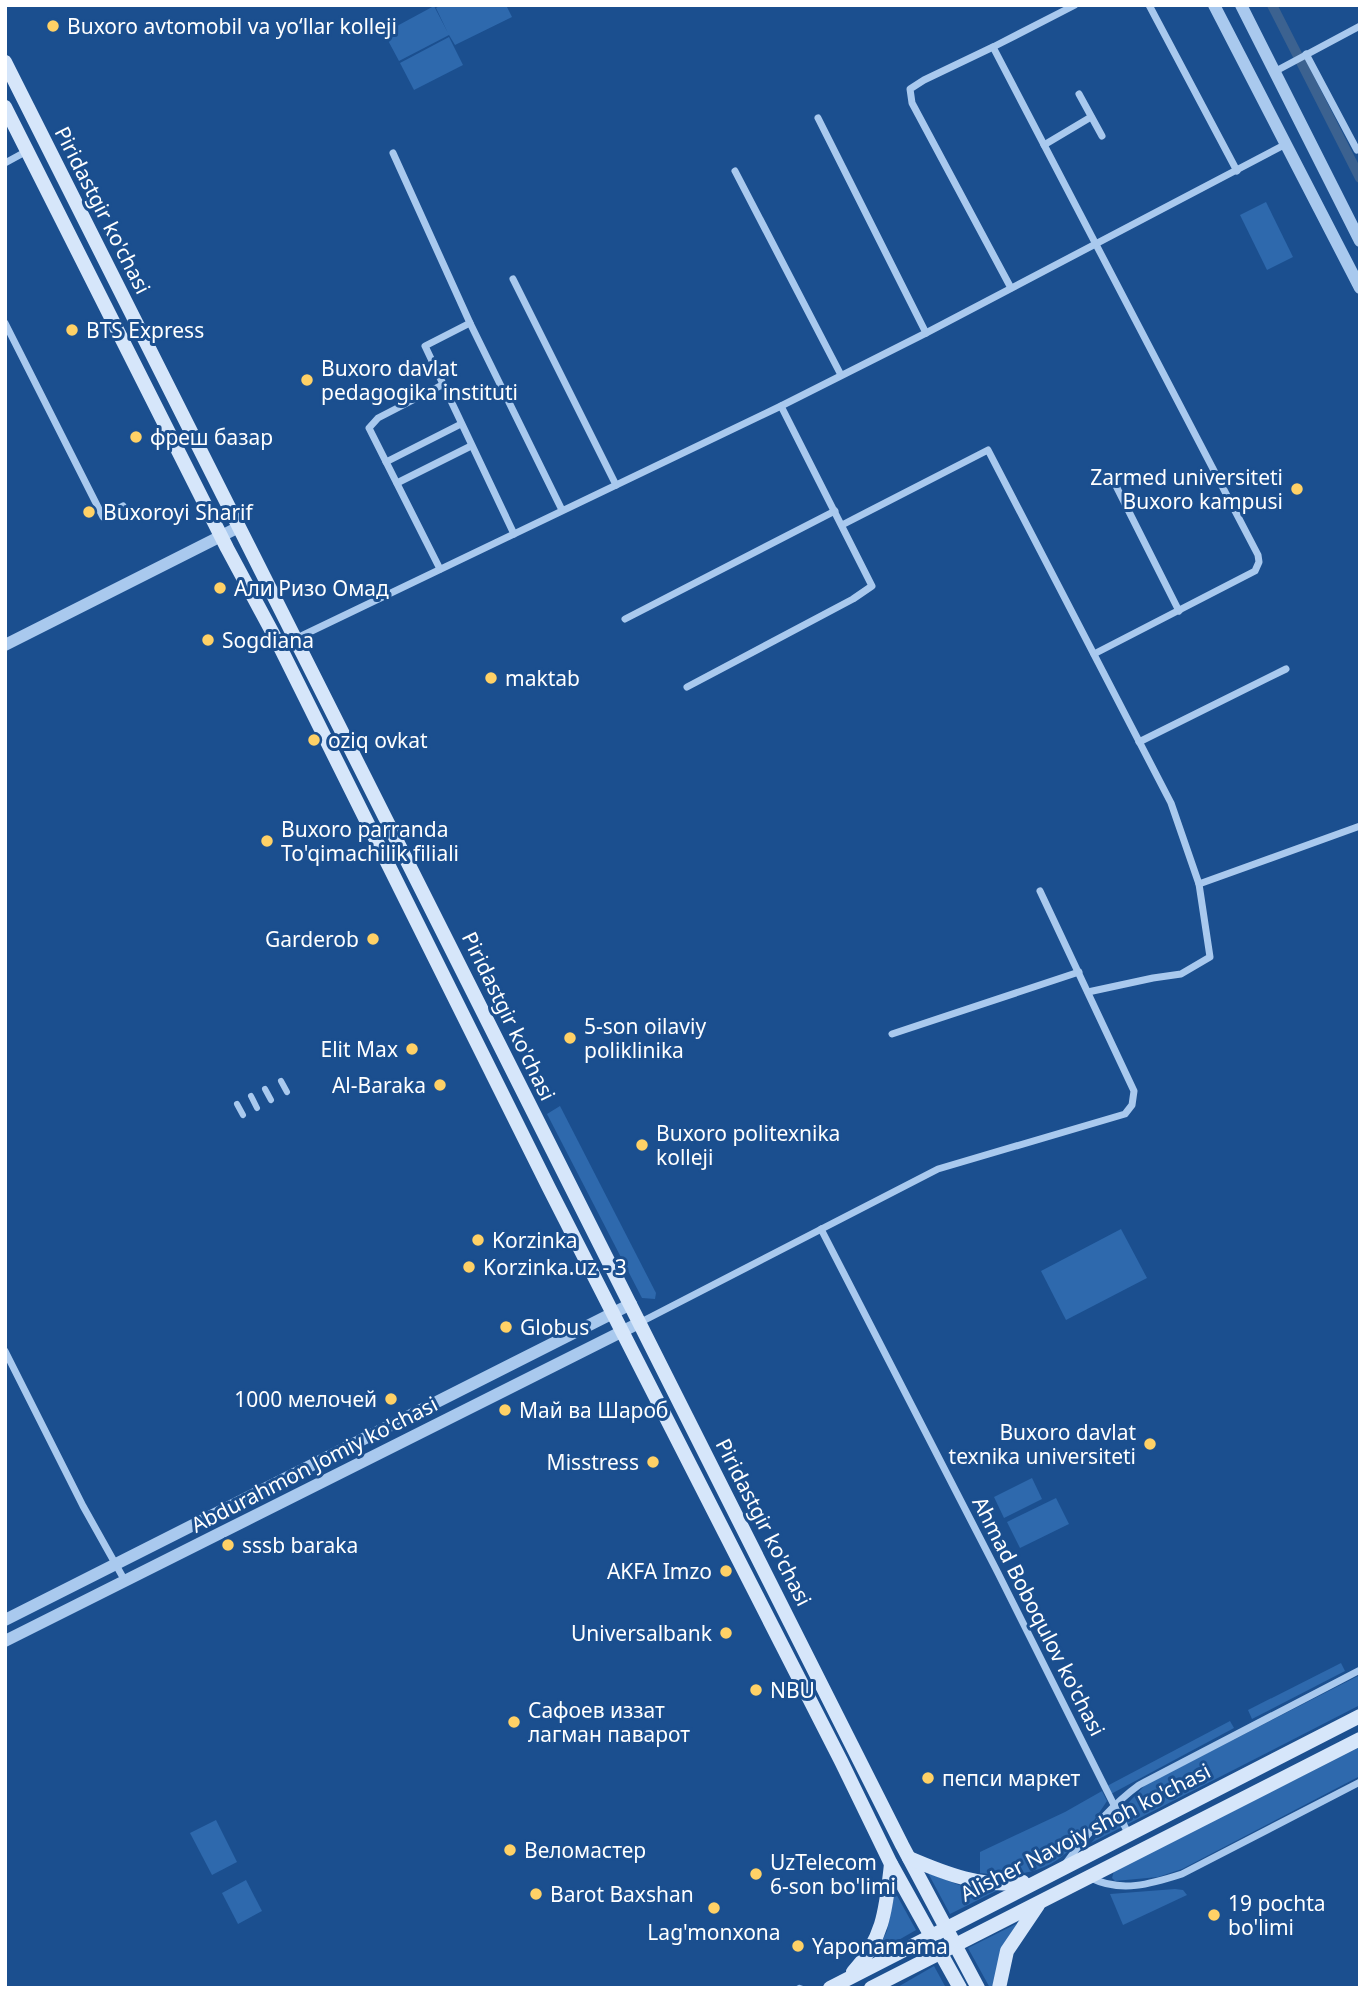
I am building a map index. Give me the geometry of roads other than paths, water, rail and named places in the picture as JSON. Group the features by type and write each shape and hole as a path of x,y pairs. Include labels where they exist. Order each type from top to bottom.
{"main road":[{"name":"Piridastgir ko'chasi","path":"5,62 909,1858 978,1988"},
{"name":"Piridastgir ko'chasi","path":"5,107 277,641 891,1864 960,1988"},
{"name":"Alisher Navoiy shoh ko'chasi","path":"830,1988 1360,1716"},
{"name":"Alisher Navoiy shoh ko'chasi","path":"871,1988 955,1943 1090,1878 1360,1740"},
{"path":"909,1858 976,1882 1005,1885 1035,1881"},
{"path":"847,1978 864,1959 881,1929 888,1901 891,1864"},
{"path":"999,1988 1007,1951 1040,1902"}],"street":[{"path":"1011,288 912,103 910,89 1075,5"},
{"path":"1149,5 1237,171"},
{"path":"1214,5 1360,288"},
{"path":"1241,5 1360,241"},
{"path":"1274,72 1360,26"},
{"path":"993,47 1258,555 1259,562 1255,571 1094,654"},
{"path":"1304,55 1357,150"},
{"path":"1079,94 1102,136"},
{"path":"1044,145 1091,117"},
{"path":"818,118 926,333"},
{"path":"295,639 781,406 1286,144"},
{"path":"1294,159 1314,149"},
{"path":"5,163 27,151"},
{"path":"393,153 470,323 562,510"},
{"path":"735,171 841,375"},
{"path":"513,279 616,485"},
{"path":"5,323 103,517 123,506"},
{"path":"470,323 425,346 514,534"},
{"path":"440,569 369,428 372,421 442,385"},
{"path":"687,687 853,599 872,586 781,406"},
{"path":"386,462 461,424"},
{"path":"397,483 471,446"},
{"path":"842,525 988,450 1171,803 1199,884 1210,957 1181,974 1088,992"},
{"path":"1111,476 1179,611"},
{"path":"625,619 835,511"},
{"path":"5,645 239,527"},
{"path":"1139,742 1286,669"},
{"path":"1199,884 1360,825"},
{"path":"640,1322 938,1169 1125,1115 1132,1105 1134,1091 1040,891"},
{"path":"892,1034 1079,972"},
{"path":"281,1081 286,1092"},
{"path":"265,1089 271,1100"},
{"path":"251,1096 257,1108"},
{"path":"237,1104 243,1115"},
{"name":"Ahmad Boboqulov ko'chasi","path":"821,1229 1128,1833"},
{"name":"Abdurahmon Jomiy ko'chasi","path":"5,1620 631,1304"},
{"name":"Abdurahmon Jomiy ko'chasi","path":"5,1641 640,1322"},
{"path":"5,1351 83,1506 125,1581"},
{"path":"1065,1866 1087,1835 1126,1795 1147,1780 1360,1670"},
{"path":"1090,1878 1123,1888 1155,1883 1182,1874 1360,1782"}],"waterway":[{"path":"1272,5 1360,178"},
{"path":"795,1988 805,1988"}],"place":[{"name":"Buxoro avtomobil va yo‘llar kolleji","path":"53,26"},
{"name":"BTS Express","path":"72,330"},
{"name":"Buxoro davlat pedagogika instituti","path":"307,380"},
{"name":"фреш базар","path":"136,437"},
{"name":"Zarmed universiteti Buxoro kampusi","path":"1297,489"},
{"name":"Buxoroyi Sharif","path":"89,512"},
{"name":"Али Ризо Омад","path":"220,588"},
{"name":"Sogdiana","path":"208,640"},
{"name":"maktab","path":"491,678"},
{"name":"oziq ovkat","path":"314,740"},
{"name":"Buxoro parranda To'qimachilik filiali","path":"267,841"},
{"name":"Garderob","path":"373,939"},
{"name":"5-son oilaviy poliklinika","path":"570,1038"},
{"name":"Elit Max","path":"412,1049"},
{"name":"Al-Baraka","path":"440,1085"},
{"name":"Buxoro politexnika kolleji","path":"642,1145"},
{"name":"Korzinka","path":"478,1240"},
{"name":"Korzinka.uz - 3","path":"469,1267"},
{"name":"Globus","path":"506,1327"},
{"name":"1000 мелочей","path":"391,1399"},
{"name":"Май ва Шароб","path":"505,1410"},
{"name":"Buxoro davlat texnika universiteti","path":"1150,1444"},
{"name":"Misstress","path":"653,1462"},
{"name":"sssb baraka","path":"228,1545"},
{"name":"AKFA Imzo","path":"726,1571"},
{"name":"Universalbank","path":"726,1633"},
{"name":"NBU","path":"756,1690"},
{"name":"Сафоев иззат лагман паварот","path":"514,1722"},
{"name":"пепси маркет","path":"928,1778"},
{"name":"Веломастер","path":"510,1850"},
{"name":"UzTelecom 6-son bo'limi","path":"756,1874"},
{"name":"Barot Baxshan","path":"536,1894"},
{"name":"Lag'monxona","path":"714,1908"},
{"name":"19 pochta bo'limi","path":"1214,1915"},
{"name":"Yaponamama","path":"798,1946"}]}
